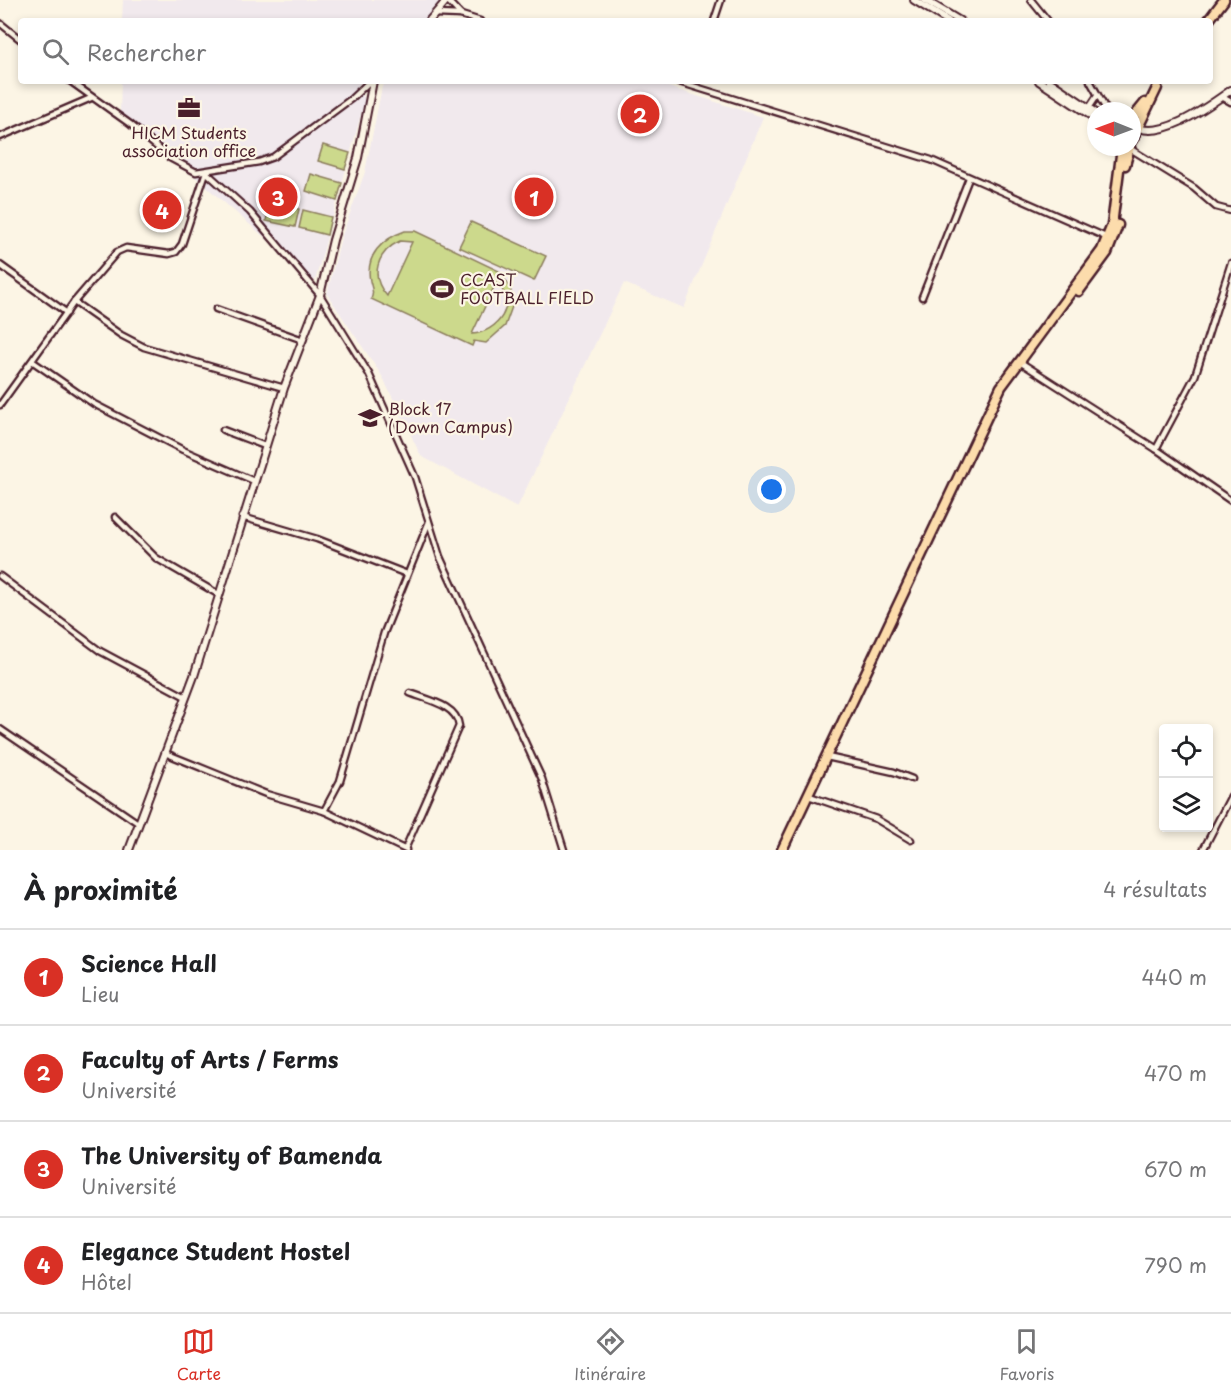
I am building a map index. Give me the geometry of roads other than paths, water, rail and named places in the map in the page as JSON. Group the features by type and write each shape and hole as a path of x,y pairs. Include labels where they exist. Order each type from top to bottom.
{"highway":[{"path":"1210,18 1224,0"},
{"path":"1141,112 1159,84"},
{"path":"1110,240 1122,156"},
{"path":"782,850 1001,387 1018,361 1110,240 1128,156"}],"street":[{"path":"432,18 447,0 461,15"},
{"path":"715,18 721,0"},
{"path":"914,0 943,18"},
{"path":"925,0 934,2 956,18"},
{"path":"1031,0 1046,18"},
{"path":"436,14 461,15 470,18"},
{"path":"0,23 18,38"},
{"path":"74,84 130,124 170,158 196,172 206,172 273,157 368,84"},
{"path":"129,850 186,696 284,388 320,295 333,240 358,158 371,84"},
{"path":"695,84 931,160 1110,240"},
{"path":"1044,84 1087,113"},
{"path":"1053,84 1087,107"},
{"path":"1091,84 1101,102"},
{"path":"1141,126 1156,129 1184,121 1231,90"},
{"path":"1093,102 1097,96"},
{"path":"1222,96 1231,102"},
{"path":"0,137 91,98"},
{"path":"1141,154 1194,188 1216,207 1231,211"},
{"path":"206,172 250,212 320,295 369,374 415,477 428,524 542,779 564,850"},
{"path":"0,405 75,302 117,252 126,248 169,254 176,252 182,244 206,172"},
{"path":"922,297 969,178"},
{"path":"1156,449 1195,376 1231,263"},
{"path":"0,265 67,313"},
{"path":"75,302 121,335 144,347 284,388"},
{"path":"216,309 303,340"},
{"path":"32,361 94,404 183,450 254,481"},
{"path":"1018,361 1156,449 1231,501"},
{"path":"223,430 265,446"},
{"path":"115,517 156,558 218,594"},
{"path":"242,517 317,539 407,573"},
{"path":"324,811 346,762 371,673 407,573 428,524"},
{"path":"0,576 100,651 186,696"},
{"path":"165,753 266,794 324,811 405,850 459,726 458,718 452,710 410,693"},
{"path":"0,729 138,824"},
{"path":"827,757 894,772 912,779"},
{"path":"809,796 876,819 911,840"},
{"path":"1203,850 1231,796"}],"place":[{"name":"HICM Students association office","path":"189,108"},
{"name":"Faculty of Arts / Ferms","path":"640,114"},
{"name":"The University of Bamenda","path":"278,197"},
{"name":"Science Hall","path":"534,197"},
{"name":"Elegance Student Hostel","path":"162,210"},
{"name":"CCAST FOOTBALL FIELD","path":"442,289"},
{"name":"Block 17 (Down Campus)","path":"370,418"}]}
